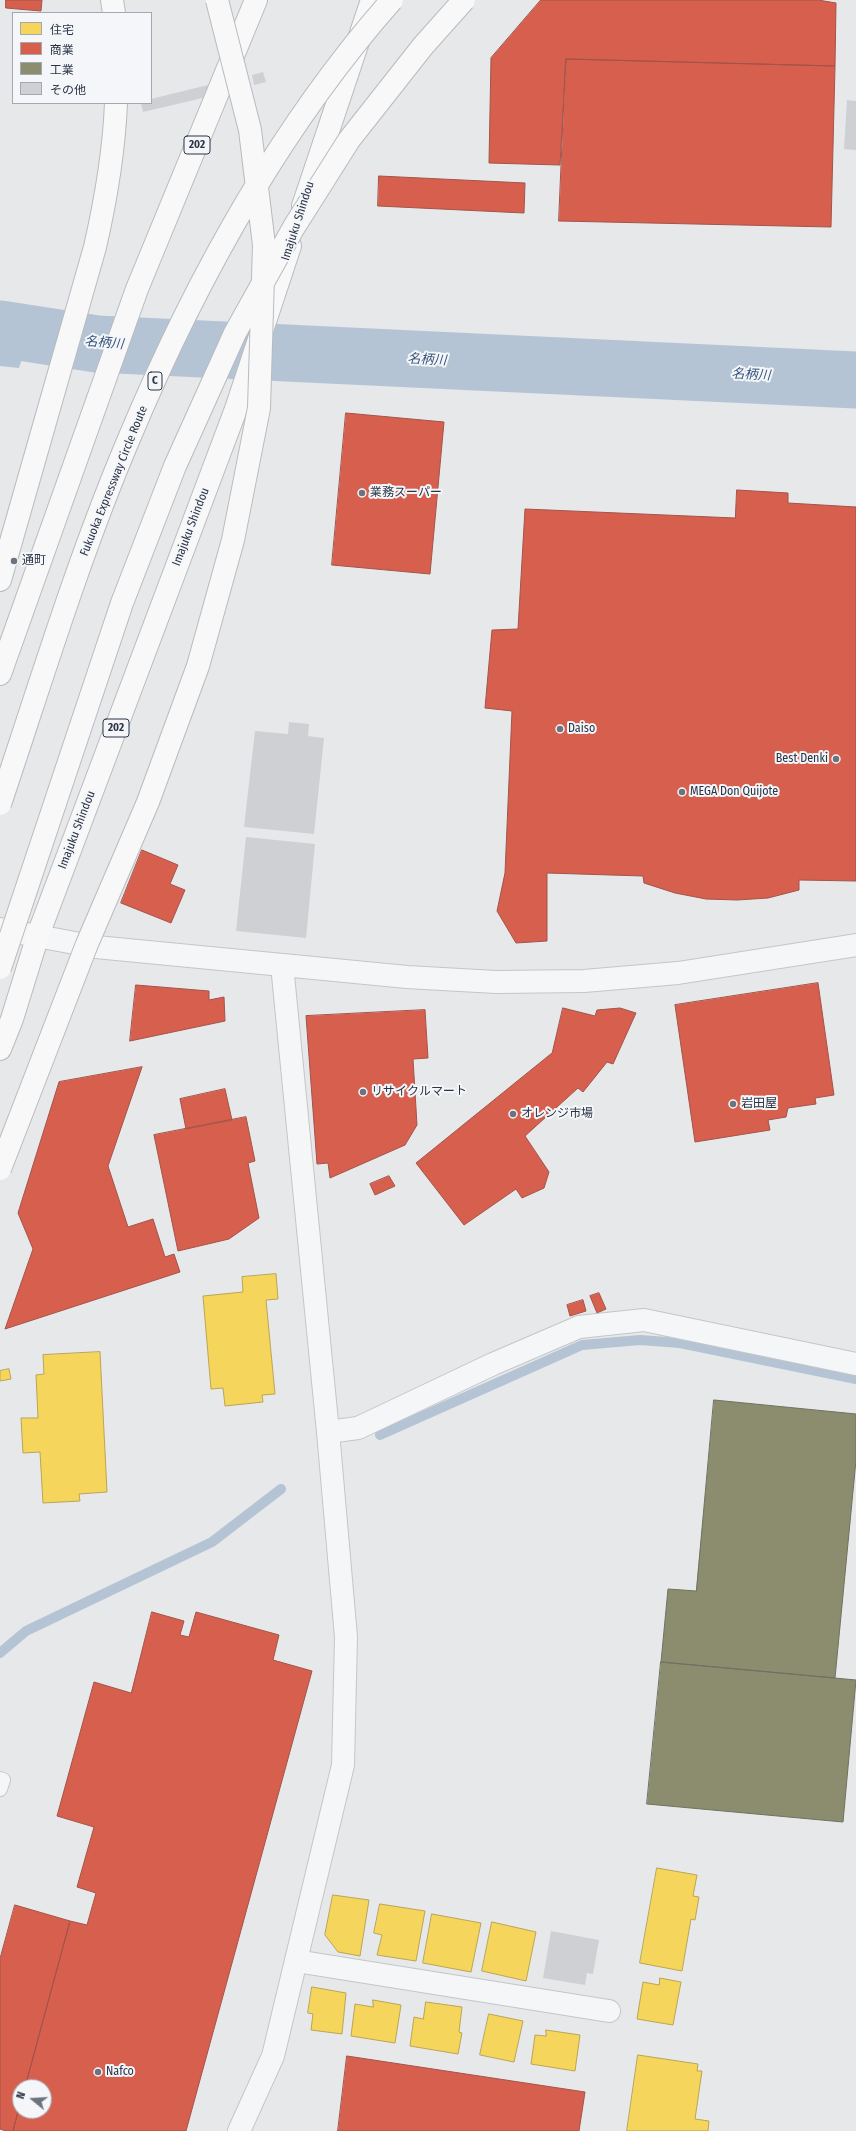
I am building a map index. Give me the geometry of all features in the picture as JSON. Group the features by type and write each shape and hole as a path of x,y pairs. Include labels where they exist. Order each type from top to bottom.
{"highway":[{"path":"112,0 114,12"},
{"path":"0,1169 87,944 148,802 198,666 233,540 260,408 264,245 250,130 217,0"},
{"name":"202","path":"0,674 104,386 137,289 256,0"},
{"name":"Imajuku Shindou","path":"0,1049 12,1019 38,935 236,409 372,0"},
{"name":"Fukuoka Expressway Circle Route","path":"0,804 73,586 114,477 128,441 189,306 250,196 308,105 392,0"},
{"path":"0,968 122,603 175,466 235,333 294,227 349,140 423,46 464,0"},
{"path":"0,580 95,247 111,166 116,104"}],"street":[{"path":"0,929 96,947 282,966 496,982 584,981 678,973 856,945"},
{"path":"239,2131 273,2056 343,1765 346,1637 328,1432 282,966"},
{"path":"0,1060 12,1019"},
{"path":"328,1432 358,1428 493,1364 579,1327 644,1320 856,1364"},
{"path":"296,1961 609,2011"}],"lane":[{"path":"0,1779 3,1780 0,1789"}],"water":[{"path":"0,307 38,309 19,368 0,366"}],"building: 住宅":[{"path":"276,1274 278,1299 266,1300 275,1394 262,1395 263,1402 225,1406 223,1388 211,1389 203,1296 243,1292 242,1277"},
{"path":"100,1352 107,1492 79,1494 80,1501 43,1503 40,1452 23,1453 21,1418 38,1418 36,1375 44,1374 43,1355"},
{"path":"9,1369 11,1379 0,1381 0,1371"},
{"path":"657,1868 697,1875 693,1896 699,1897 695,1920 691,1919 682,1971 640,1963"},
{"path":"333,1895 369,1900 360,1956 338,1952 325,1935"},
{"path":"380,1904 425,1911 416,1961 377,1955 382,1935 374,1933"},
{"path":"432,1914 481,1923 471,1972 423,1963"},
{"path":"492,1922 536,1932 526,1981 482,1971"},
{"path":"660,1978 681,1982 673,2025 637,2019 643,1982 659,1985"},
{"path":"312,1987 346,1993 342,2034 311,2030 313,2014 308,2013"},
{"path":"373,2000 401,2005 395,2043 351,2036 355,2004 373,2007"},
{"path":"426,2002 462,2007 459,2032 462,2033 458,2054 410,2046 414,2017 423,2019"},
{"path":"489,2014 523,2021 514,2062 480,2055"},
{"path":"546,2030 580,2035 575,2071 531,2064 535,2035 546,2036"},
{"path":"638,2055 698,2064 697,2071 702,2071 695,2119 709,2121 708,2131 627,2131"}],"building: 商業":[{"path":"6,0 42,0 41,11 6,8"},
{"path":"541,0 818,0 836,3 835,66 566,59 560,165 489,163 491,58"},
{"path":"566,59 835,66 831,227 559,221"},
{"path":"379,176 525,183 524,213 378,206"},
{"path":"346,413 444,422 430,574 332,565"},
{"name":"MEGA Don Quijote","path":"737,490 788,493 788,503 856,507 856,881 799,880 799,890 768,898 737,900 706,899 675,893 644,883 643,876 547,873 547,941 516,943 497,911 505,873 512,711 485,708 492,630 518,629 525,509 735,518"},
{"path":"142,850 178,865 170,884 185,890 171,923 121,903"},
{"path":"818,983 834,1095 815,1098 816,1104 788,1108 786,1117 768,1120 770,1130 695,1142 675,1005"},
{"path":"136,985 209,991 209,1000 224,997 225,1021 130,1041"},
{"name":"オレンジ市場","path":"563,1008 595,1016 597,1010 620,1008 636,1013 613,1064 607,1062 583,1092 578,1088 525,1136 549,1172 544,1188 522,1198 516,1189 464,1225 416,1163 552,1053"},
{"name":"リサイクルマート","path":"425,1010 428,1058 413,1059 417,1125 405,1145 330,1178 328,1163 317,1164 306,1016"},
{"path":"142,1067 108,1166 128,1227 153,1219 165,1257 174,1254 180,1272 5,1329 33,1249 18,1213 59,1082"},
{"path":"225,1089 232,1120 186,1129 180,1099"},
{"path":"246,1117 255,1161 248,1163 259,1218 229,1239 178,1251 154,1135"},
{"path":"389,1176 395,1186 375,1195 370,1184"},
{"path":"599,1293 606,1309 597,1313 590,1296"},
{"path":"583,1300 586,1311 570,1316 567,1305"},
{"path":"152,1612 184,1621 180,1635 189,1637 196,1612 279,1635 273,1660 312,1671 186,2131 13,2131 16,2119 52,2119 52,2079 27,2079 70,1921 87,1925 96,1893 77,1887 94,1827 57,1816 94,1682 131,1693"},
{"path":"15,1905 70,1921 27,2079 12,2079 12,2119 16,2119 13,2131 0,2129 0,1959"},
{"path":"347,2056 585,2092 579,2131 338,2131"}],"building: 工業":[{"path":"714,1400 856,1414 856,1460 835,1678 661,1662 668,1589 696,1591"},
{"path":"661,1662 856,1680 843,1822 647,1804"}],"building: その他":[{"path":"263,72 266,82 254,85 252,75"},
{"path":"208,85 211,96 143,112 141,104 152,104 152,99"},
{"path":"847,100 856,101 856,150 844,149"},
{"path":"289,722 309,724 308,736 324,738 314,834 244,827 255,731 288,734"},
{"path":"246,837 315,844 306,938 236,931"},
{"path":"551,1931 599,1940 593,1974 587,1973 585,1985 543,1978"}],"waterway":[{"name":"名柄川","path":"0,329 97,344 856,380"},
{"path":"380,1435 582,1345 640,1340 680,1343 856,1379"},
{"path":"0,1653 26,1631 212,1542 281,1489"}],"place":[{"name":"業務スーパー","path":"362,493"},
{"name":"通町","path":"14,561"},
{"name":"Daiso","path":"560,729"},
{"name":"Best Denki","path":"836,759"},
{"name":"MEGA Don Quijote","path":"682,792"},
{"name":"リサイクルマート","path":"363,1092"},
{"name":"岩田屋","path":"733,1104"},
{"name":"オレンジ市場","path":"513,1114"},
{"name":"Nafco","path":"98,2072"}]}
